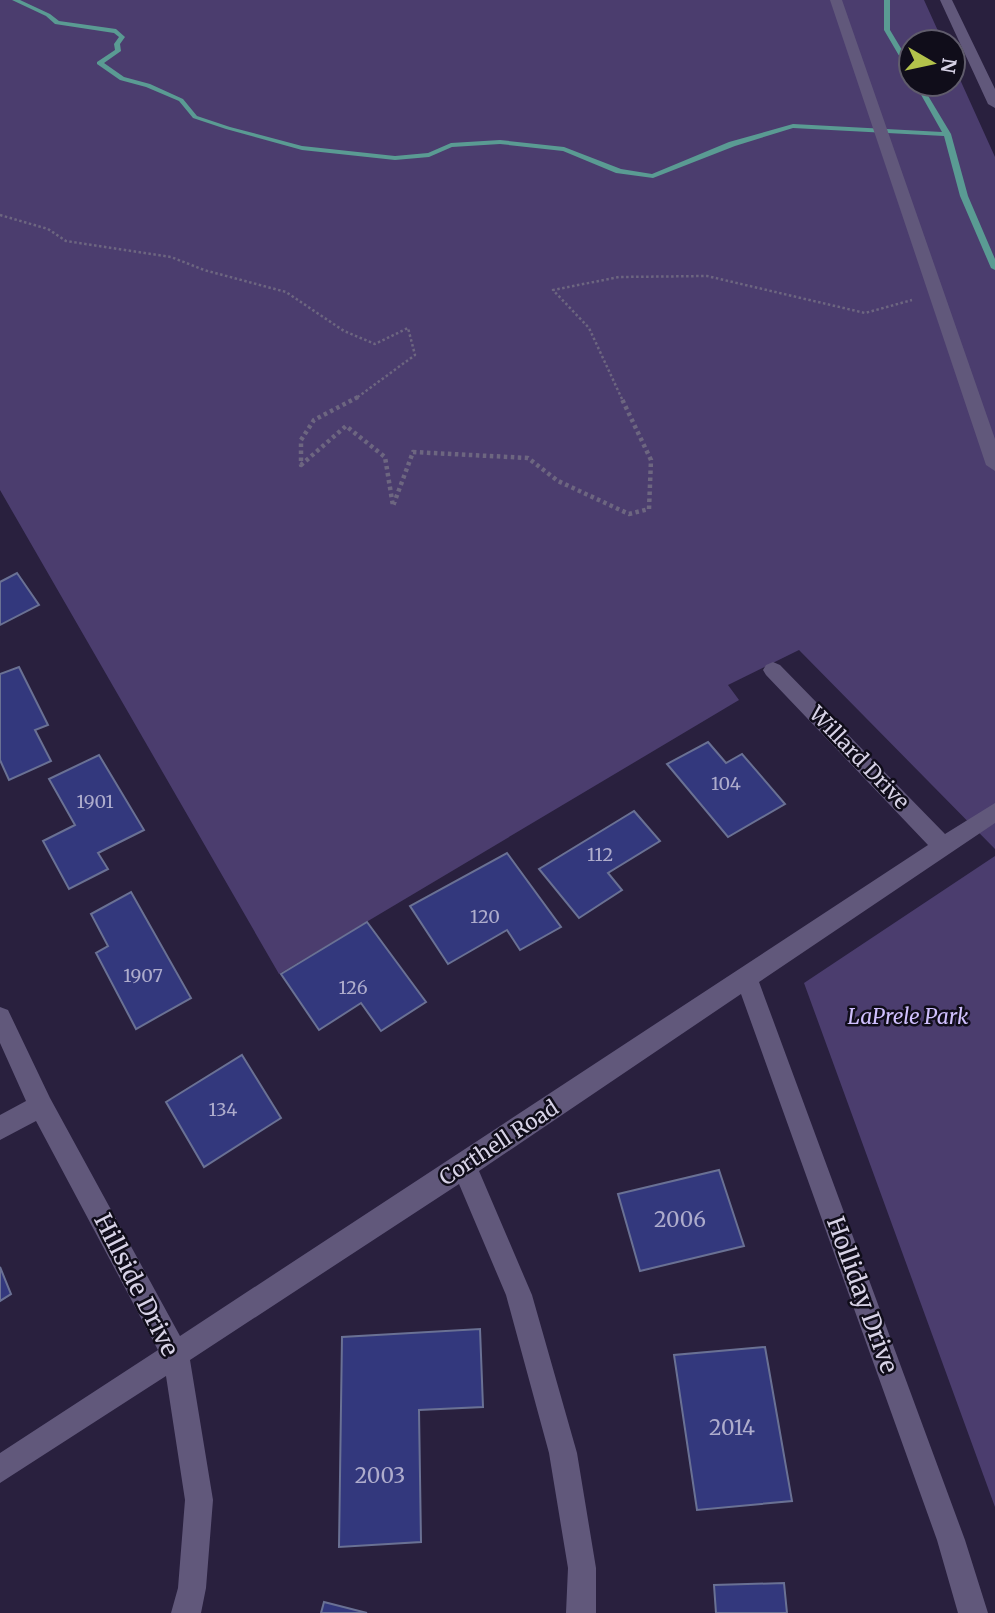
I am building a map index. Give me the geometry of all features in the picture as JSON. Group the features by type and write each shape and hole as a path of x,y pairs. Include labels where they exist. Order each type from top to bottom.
{"street":[{"path":"836,0 995,465"},
{"path":"946,0 995,104"},
{"name":"Willard Drive","path":"773,670 944,847"},
{"name":"Corthell Road","path":"0,1469 464,1166 995,812"},
{"name":"Holliday Drive","path":"747,979 951,1540 973,1613"},
{"name":"Hillside Drive","path":"0,1018 41,1106 176,1356 199,1500 192,1588 186,1613"},
{"path":"0,1128 41,1106"},
{"path":"464,1166 519,1295 563,1453 582,1568 580,1613"}],"path":[{"path":"0,215 48,229 66,241 170,257 204,270 286,292 344,331 375,344 408,327 415,355 362,394 314,420 301,440 301,465 346,426 386,457 393,506 413,453 528,458 558,481 629,514 649,509 651,460 589,328 553,290 619,277 707,276 865,313 909,302 932,281"}],"green space":[{"path":"0,0 924,0 937,28 897,28 897,98 967,98 967,95 995,157 995,849 799,650 728,685 739,700 279,974 0,490"},
{"name":"LaPrele Park","path":"995,856 995,1507 804,983"}],"building":[{"path":"17,573 39,605 0,625 0,582"},
{"path":"19,667 48,725 35,730 51,761 9,780 0,760 0,674"},
{"path":"708,742 726,763 742,754 785,804 728,837 667,764"},
{"path":"99,755 144,830 98,853 108,869 69,889 43,841 75,825 49,779"},
{"path":"634,811 660,841 608,873 622,890 579,918 539,869"},
{"path":"507,853 561,927 520,950 507,930 448,964 410,906"},
{"path":"131,892 191,998 136,1029 96,953 108,946 91,914"},
{"path":"367,922 426,1002 381,1031 361,1003 319,1030 281,974"},
{"path":"242,1055 281,1118 204,1167 166,1102"},
{"path":"719,1170 744,1246 640,1271 618,1194"},
{"path":"0,1267 11,1294 0,1301"},
{"path":"480,1329 483,1407 419,1410 421,1542 339,1547 342,1337"},
{"path":"765,1347 792,1501 697,1510 674,1355"},
{"path":"784,1583 787,1613 716,1613 714,1585"},
{"path":"324,1602 367,1613 321,1613"}],"waterway":[{"path":"15,0 48,15 57,23 116,31 122,37 117,44 118,51 99,63 122,79 148,85 181,100 195,117 302,148 395,158 429,155 451,145 500,142 564,149 619,171 653,176 732,144 793,126 947,134"},
{"path":"887,0 887,30 897,47"},
{"path":"926,98 947,134"},
{"path":"947,134 964,196 995,268"}]}
